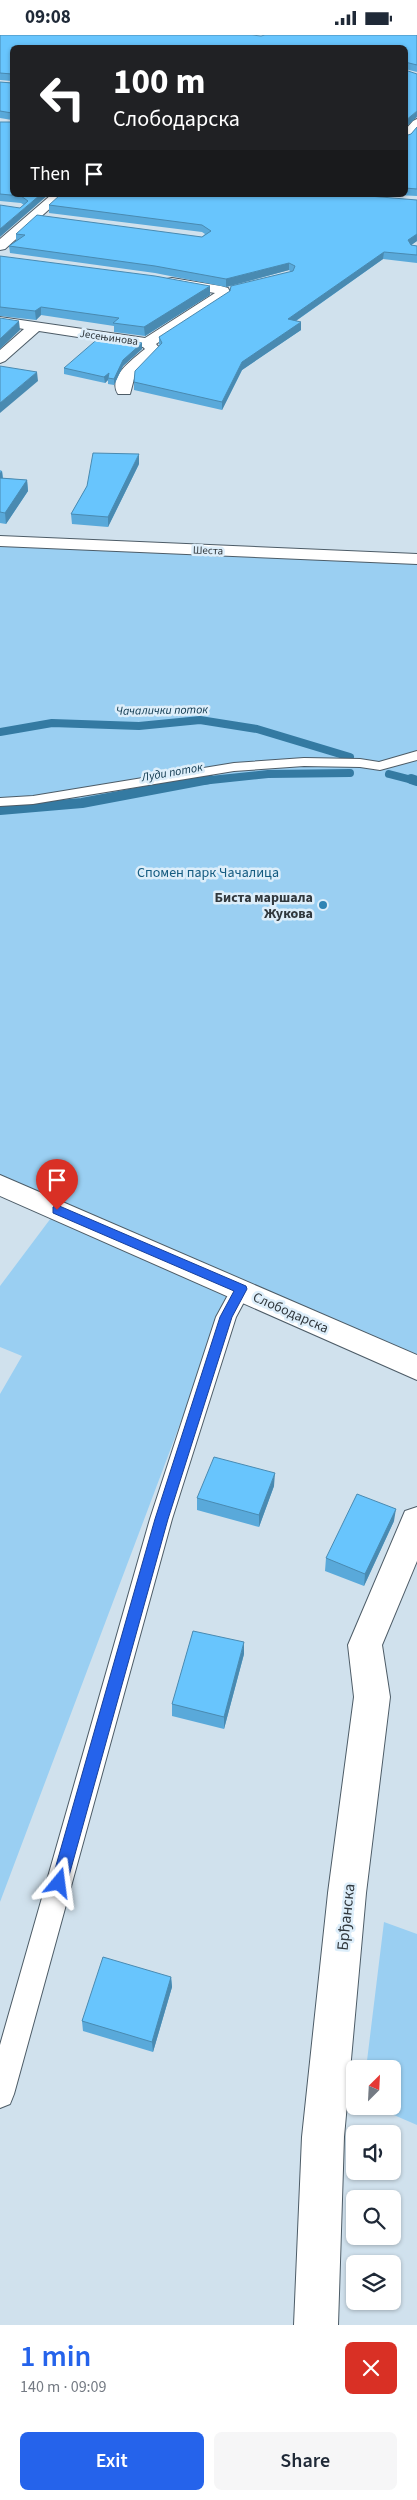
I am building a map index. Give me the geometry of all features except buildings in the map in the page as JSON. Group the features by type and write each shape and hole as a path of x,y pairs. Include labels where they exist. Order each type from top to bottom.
{"street":[{"path":"408,142 417,123"},
{"path":"0,247 58,197"},
{"path":"34,216 54,219"},
{"path":"148,343 222,297 228,290 155,279"},
{"name":"Јесењинова","path":"0,321 148,343 153,347 153,350 124,377 122,384 124,391"},
{"path":"0,358 36,326"},
{"name":"Шеста","path":"0,541 417,559"},
{"name":"Слободарска","path":"0,1185 241,1289 417,1368"},
{"name":"Брђанска","path":"316,2325 323,2137 347,1893 372,1697 365,1645 417,1521"}],"lane":[{"path":"0,802 33,800 234,767 304,763 380,763 417,755"},
{"path":"0,2094 161,1519 226,1317 241,1289"}],"green space":[{"name":"Спомен парк Чачалица","path":"0,541 417,559 417,1368 232,1286 0,1902 0,1394 22,1356 0,1347 0,1286 57,1210 0,1185"},
{"path":"384,1922 417,1934 417,2125 394,2115 401,2115 401,2060 367,2060"}],"waterway":[{"name":"Чачалички поток","path":"0,732 52,723 139,726 200,720 257,729 350,757"},
{"name":"Луди поток","path":"201,781 268,774 350,773"},
{"name":"Чачалички поток","path":"389,774 416,781"},
{"name":"Луди поток","path":"0,810 82,803 209,779"},
{"name":"Чачалички поток","path":"411,779 417,781"}],"place":[{"name":"Биста маршала Жукова","path":"323,905"}],"route":[{"path":"57,1210 241,1289 226,1317 161,1519 59,1883"}]}
